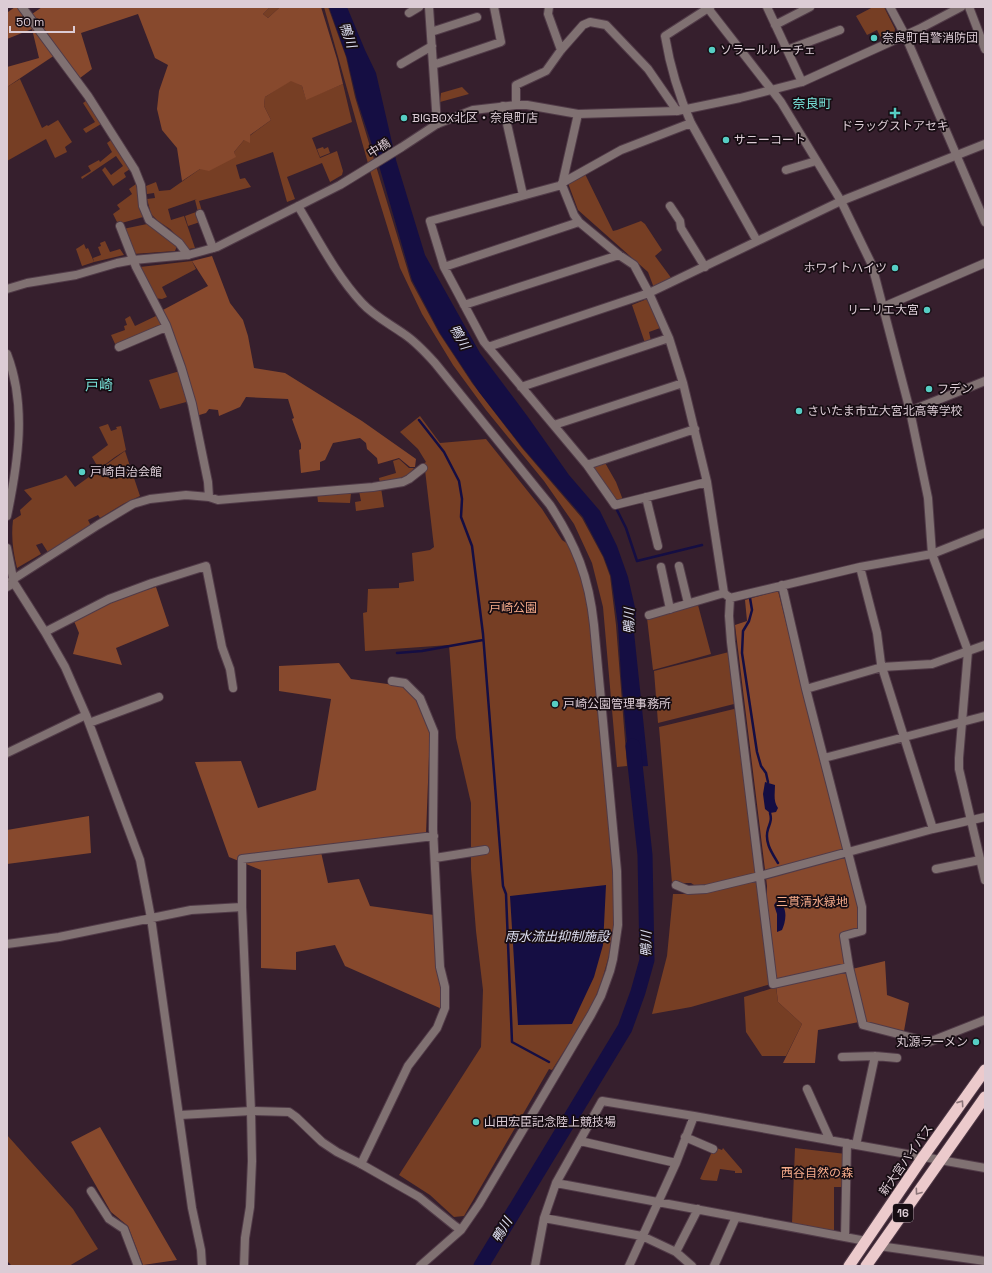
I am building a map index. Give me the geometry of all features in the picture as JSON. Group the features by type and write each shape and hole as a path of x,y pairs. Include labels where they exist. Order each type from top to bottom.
{"highway":[{"name":"新大宮バイパス","path":"849,1266 923,1157 985,1070"},
{"name":"16","path":"866,1266 985,1097"}],"street":[{"path":"22,7 88,96 135,170 141,185 143,206 149,220 179,243 188,255"},
{"path":"409,13 420,7"},
{"path":"428,7 437,124"},
{"path":"433,65 501,42 494,7"},
{"path":"549,7 548,14 561,50"},
{"path":"767,7 802,82"},
{"path":"775,25 810,7"},
{"path":"890,7 905,35 985,222"},
{"name":"中橋","path":"7,289 27,283 76,275 104,266 133,260 188,255 213,248 340,185 437,124 473,110 503,106 527,105 578,114 681,110 773,91 802,82 905,35 951,9 961,7"},
{"path":"968,7 985,49"},
{"path":"681,110 668,56 665,36 708,8 773,91 840,202 872,265 910,411 928,498 932,554 968,652 959,769 985,880"},
{"path":"431,32 477,17"},
{"path":"516,105 516,85 546,71 561,50 583,25 590,22 606,25 648,69 691,123 757,242"},
{"path":"787,50 840,30"},
{"path":"401,64 432,46"},
{"path":"503,106 523,195"},
{"path":"578,114 562,184 574,215 579,222 634,266 649,293 669,338 683,383 707,482 727,595 731,642 773,984 849,967"},
{"path":"691,123 621,150 562,184 430,221 444,267 488,346 587,465 615,505 707,482"},
{"path":"488,346 649,293 840,202 985,144"},
{"path":"786,170 816,161"},
{"path":"298,206 349,288 363,304 406,335 435,363 550,505 566,529 586,579 591,599 617,870 618,925 613,959 603,990 592,1015 479,1204 461,1230 420,1266"},
{"path":"670,206 680,221 681,228 705,267"},
{"path":"200,214 213,248"},
{"path":"444,267 579,222"},
{"path":"120,226 133,260 166,327 181,367 192,404 208,482 209,496"},
{"path":"464,305 619,255"},
{"path":"883,307 985,263"},
{"path":"119,347 166,327"},
{"path":"521,387 669,338"},
{"path":"7,354 12,367 16,386 18,439 15,475 7,516"},
{"path":"910,411 985,381"},
{"path":"554,425 683,383"},
{"path":"587,465 695,429"},
{"path":"11,583 98,525 133,504 150,499 186,495 209,496 218,500 373,486 403,482 424,468"},
{"path":"646,497 658,546"},
{"path":"648,615 688,603 782,585 860,567 932,554 985,534"},
{"path":"7,548 11,583 45,632 65,668 86,715 140,860 151,918 192,1208 201,1250 202,1266"},
{"path":"45,632 109,599 152,583 206,566 222,647 230,669 233,688"},
{"path":"679,566 688,603"},
{"path":"661,567 670,609"},
{"path":"860,567 877,633 882,668 932,829"},
{"path":"782,585 806,690 862,907 862,931 844,936 849,967 863,1025 929,1042 985,1020"},
{"path":"806,690 882,668 932,664 985,645"},
{"path":"361,1164 408,1066 437,1028 445,1008 445,987 440,967 434,836 434,732 420,698 405,684 392,681"},
{"path":"89,723 159,697"},
{"path":"7,753 86,715"},
{"path":"824,758 903,736 985,716"},
{"path":"676,885 688,890 706,889 760,876 932,829 985,817"},
{"path":"244,1266 245,1238 250,1207 252,1162 242,906 242,859 434,836"},
{"path":"435,858 485,850"},
{"path":"936,869 980,860"},
{"path":"7,944 59,936 191,910 242,906"},
{"path":"856,1145 875,1056"},
{"path":"842,1057 875,1056 897,1058"},
{"path":"807,1089 830,1140"},
{"path":"536,1266 544,1218 556,1183 602,1101 985,1168"},
{"path":"180,1115 251,1111 288,1112 296,1117 322,1142 337,1152 419,1197 461,1230"},
{"path":"629,1266 676,1163 694,1116"},
{"path":"686,1137 714,1149"},
{"path":"580,1141 676,1163"},
{"path":"845,1237 847,1143"},
{"path":"556,1183 866,1242"},
{"path":"91,1191 109,1219 124,1230 138,1266"},
{"path":"676,1252 698,1210"},
{"path":"714,1266 736,1217"},
{"path":"544,1218 642,1236 676,1252 692,1266"},
{"path":"879,1246 985,1261"}],"green space":[{"path":"17,7 55,55 7,87 7,67 39,58 32,29 7,39 8,12"},
{"path":"42,7 270,7 263,14 268,18 280,7 321,7 343,84 306,100 302,86 291,81 265,97 264,106 271,120 250,135 250,143 244,140 234,152 236,157 209,171 200,169 182,181 177,148 162,130 157,109 159,91 168,65 155,58 138,14 81,33 92,69 80,78 32,14"},
{"path":"270,7 280,7 268,18 263,14"},
{"path":"324,7 328,7 346,57 355,97 411,281 439,333 472,383 522,448 582,518 603,557 610,576 616,625 627,766 617,767 603,607 592,563 574,524 544,481 486,410 453,365 422,314 400,268 371,174"},
{"path":"873,7 884,7 895,29 894,34 882,40 877,30 867,35 856,16"},
{"path":"20,79 42,128 58,120 72,142 65,147 67,152 55,158 46,139 7,161 7,87"},
{"path":"291,80 302,86 306,99 343,84 352,122 312,138 320,158 337,151 343,171 342,175 330,182 322,163 287,177 295,199 287,202 273,152 236,165 240,179 245,178 251,187 199,201 202,211 198,212 195,200 197,199 168,209 171,220 184,216 195,248 189,249 170,229 151,214 147,199 155,198 154,193 147,194 146,186 156,182 159,191 170,190 200,169 235,157 234,152 244,140 271,120 264,106 265,97"},
{"path":"462,87 469,94 440,102 441,93"},
{"path":"86,101 101,124 86,133 83,129 95,122 83,103"},
{"path":"111,140 130,169 124,173 126,177 113,186 102,170 105,167 111,175 123,166 116,156 82,179 81,177 91,171 88,166 99,160 100,162 112,152 107,143"},
{"path":"323,147 324,149 328,147 330,153 320,157 317,149"},
{"path":"585,174 613,231 641,221 645,224 662,250 655,256 672,279 654,288 648,272 578,210 568,183"},
{"path":"136,184 143,217 118,224 113,214 120,209 117,205 132,194 129,189"},
{"path":"196,212 200,222 188,226 185,216"},
{"path":"147,224 166,236 177,246 175,251 133,254 123,229"},
{"path":"105,241 110,252 120,249 124,255 94,262 93,258 101,255 98,247 101,246 100,243"},
{"path":"84,244 86,249 88,248 94,262 82,266 76,249"},
{"path":"212,256 230,303 243,320 248,336 254,368 285,373 362,421 416,459 415,467 410,467 399,458 378,464 377,458 367,449 366,443 360,438 333,443 325,460 320,462 320,470 301,473 299,450 301,449 301,444 292,419 294,418 288,399 246,397 240,407 219,416 218,410 209,409 206,413 196,416 161,311 208,286 192,261"},
{"path":"192,261 196,269 162,287 167,297 162,299 154,298 140,267"},
{"path":"647,299 660,328 649,332 651,341 645,343 632,305"},
{"path":"158,315 163,325 116,346 111,335 125,330 124,326 127,325 125,319 130,316 135,326"},
{"path":"180,371 190,401 160,409 149,380"},
{"name":"戸崎公園","path":"420,416 440,443 486,439 542,509 562,540 568,544 582,579 591,626 602,760 614,863 614,935 602,980 594,1001 552,1070 549,1069 464,1216 454,1217 430,1195 399,1175 481,1047 483,990 471,869 471,803 456,738 449,645 365,651 363,613 367,612 368,589 399,588 399,583 414,581 412,553 430,550 434,547 423,464 426,462 418,449 400,432"},
{"path":"108,424 111,431 117,429 116,427 121,426 126,450 99,469 92,457 108,445 99,427"},
{"path":"125,451 140,496 100,518 98,515 88,520 91,526 49,554 42,543 36,545 41,554 17,568 14,556 12,532 13,520 21,515 20,510 32,499 24,490 62,478 66,475 75,487"},
{"path":"399,459 409,468 414,468 403,477 380,483 379,478 396,473 393,461"},
{"path":"604,461 616,482 623,500 615,500 592,466"},
{"path":"381,488 384,507 356,511 355,502 361,501 359,491"},
{"path":"347,491 351,493 350,503 318,502 317,493"},
{"path":"156,587 169,626 116,648 122,665 73,654 79,633 74,621 111,601"},
{"name":"三貫清水緑地","path":"778,591 860,911 861,930 842,935 848,970 885,961 887,995 909,1003 904,1031 859,1022 818,1030 815,1063 783,1063 802,1024 778,1002 767,911 767,886 735,625 747,621 745,600"},
{"path":"698,605 711,654 653,670 647,618"},
{"path":"729,652 734,704 658,723 654,671"},
{"path":"339,663 351,679 402,686 416,699 421,707 430,731 426,834 321,852 328,883 359,879 370,906 434,915 436,969 441,988 442,1009 345,966 335,945 296,952 296,970 261,968 261,870 229,857 195,762 241,761 258,808 316,790 331,699 279,691 279,666"},
{"path":"734,709 738,711 760,872 706,887 697,887 691,883 672,883 659,727"},
{"path":"89,816 91,853 7,864 7,830"},
{"path":"754,881 759,883 771,984 691,1007 652,1014 667,956 673,894 693,894"},
{"path":"776,987 778,1002 802,1024 786,1056 762,1056 746,1032 744,997"},
{"path":"100,1127 177,1260 143,1265 128,1226 111,1212 71,1142"},
{"path":"7,1135 73,1209 98,1249 69,1266 12,1266 7,1261"},
{"path":"714,1147 722,1150 723,1148 742,1170 742,1173 735,1173 735,1171 720,1169 717,1181 700,1179"},
{"name":"西谷自然の森","path":"795,1148 846,1154 845,1187 834,1187 834,1231 792,1223"}],"water":[{"path":"329,7 347,7 376,73 396,160 425,255 480,353 569,475 600,511 617,546 628,577 636,612 634,632 648,766 629,767 618,625 611,576 604,557 583,517 523,448 479,392 440,333 412,280 380,169 357,100 347,58"},
{"path":"765,782 775,785 775,800 778,808 776,812 770,813 765,809 763,794"},
{"name":"雨水流出抑制施設","path":"606,885 603,945 594,977 572,1024 518,1025 510,896"},
{"path":"776,902 780,903 785,910 785,923 782,930 777,932 777,914 774,905"}],"waterway":[{"path":"419,420 444,452 459,481 462,499 461,517 472,546 483,634 503,886 506,894 512,1042 549,1062"},
{"path":"617,510 626,528 637,561 702,545"},
{"path":"750,598 752,610 749,621 743,631 742,653 757,752 761,766 766,773 768,782"},
{"path":"397,653 422,651 483,640"},
{"name":"鴨川","path":"481,1266 625,1028 638,992 647,960 645,855 633,746"},
{"path":"770,813 771,820 767,838 769,847 778,863"}],"place":[{"name":"奈良町自警消防団","path":"874,38"},
{"name":"ソラールルーチェ","path":"712,50"},
{"name":"ドラッグストアセキ","path":"895,113"},
{"name":"BIGBOX北区・奈良町店","path":"404,118"},
{"name":"サニーコート","path":"726,140"},
{"name":"ホワイトハイツ","path":"895,268"},
{"name":"リーリエ大宮","path":"927,310"},
{"name":"フデン","path":"929,389"},
{"name":"さいたま市立大宮北高等学校","path":"799,411"},
{"name":"戸崎自治会館","path":"82,472"},
{"name":"戸崎公園管理事務所","path":"555,704"},
{"name":"丸源ラーメン","path":"976,1042"},
{"name":"山田宏臣記念陸上競技場","path":"476,1122"}],"district":[{"name":"奈良町","path":"812,103"},
{"name":"戸崎","path":"99,385"}]}
